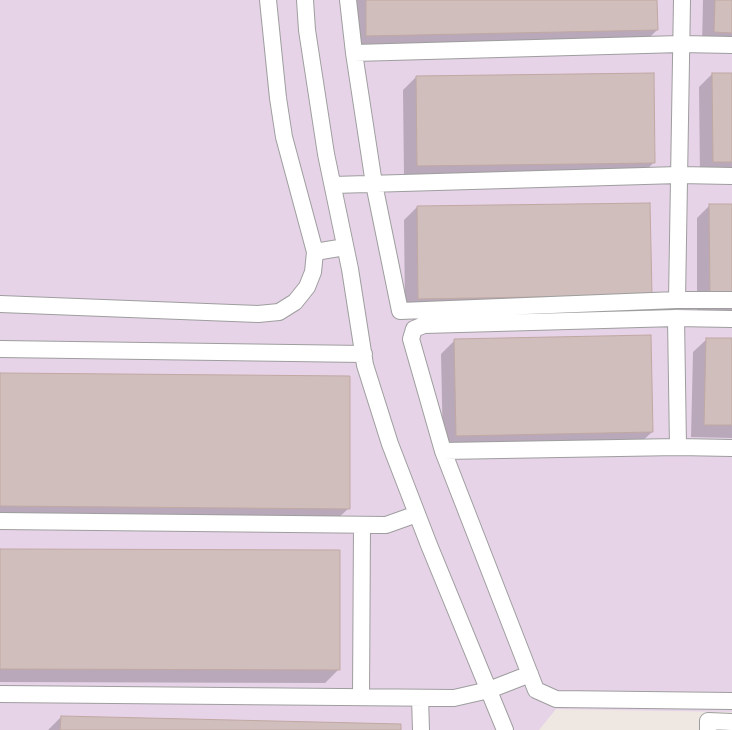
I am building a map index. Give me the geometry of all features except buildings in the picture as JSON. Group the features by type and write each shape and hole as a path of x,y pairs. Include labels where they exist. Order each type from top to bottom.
{"street":[{"path":"0,304 250,313 279,312 295,302 307,287 313,272 315,252 284,137 278,98 268,0"},
{"path":"305,0 307,30 326,154 345,247 365,365 390,444 505,730"},
{"path":"348,0 354,53 374,184 400,310 677,300 732,300"},
{"path":"677,300 682,0"},
{"path":"354,53 681,44 732,45"},
{"path":"333,185 679,175 732,176"},
{"path":"315,252 345,247"},
{"path":"676,318 678,447"},
{"path":"732,319 676,318 424,325 414,329 411,339 442,451 536,690 556,700 732,701"},
{"path":"0,349 363,351"},
{"path":"442,451 678,447 732,448"},
{"path":"0,521 386,526 417,514"},
{"path":"361,697 362,525"},
{"path":"0,694 454,698 489,690 530,674"},
{"path":"420,698 421,730"},
{"path":"708,730 708,721 732,722"}],"shaded area":[{"path":"0,0 732,0 732,712 556,709 539,730 0,730"}]}
